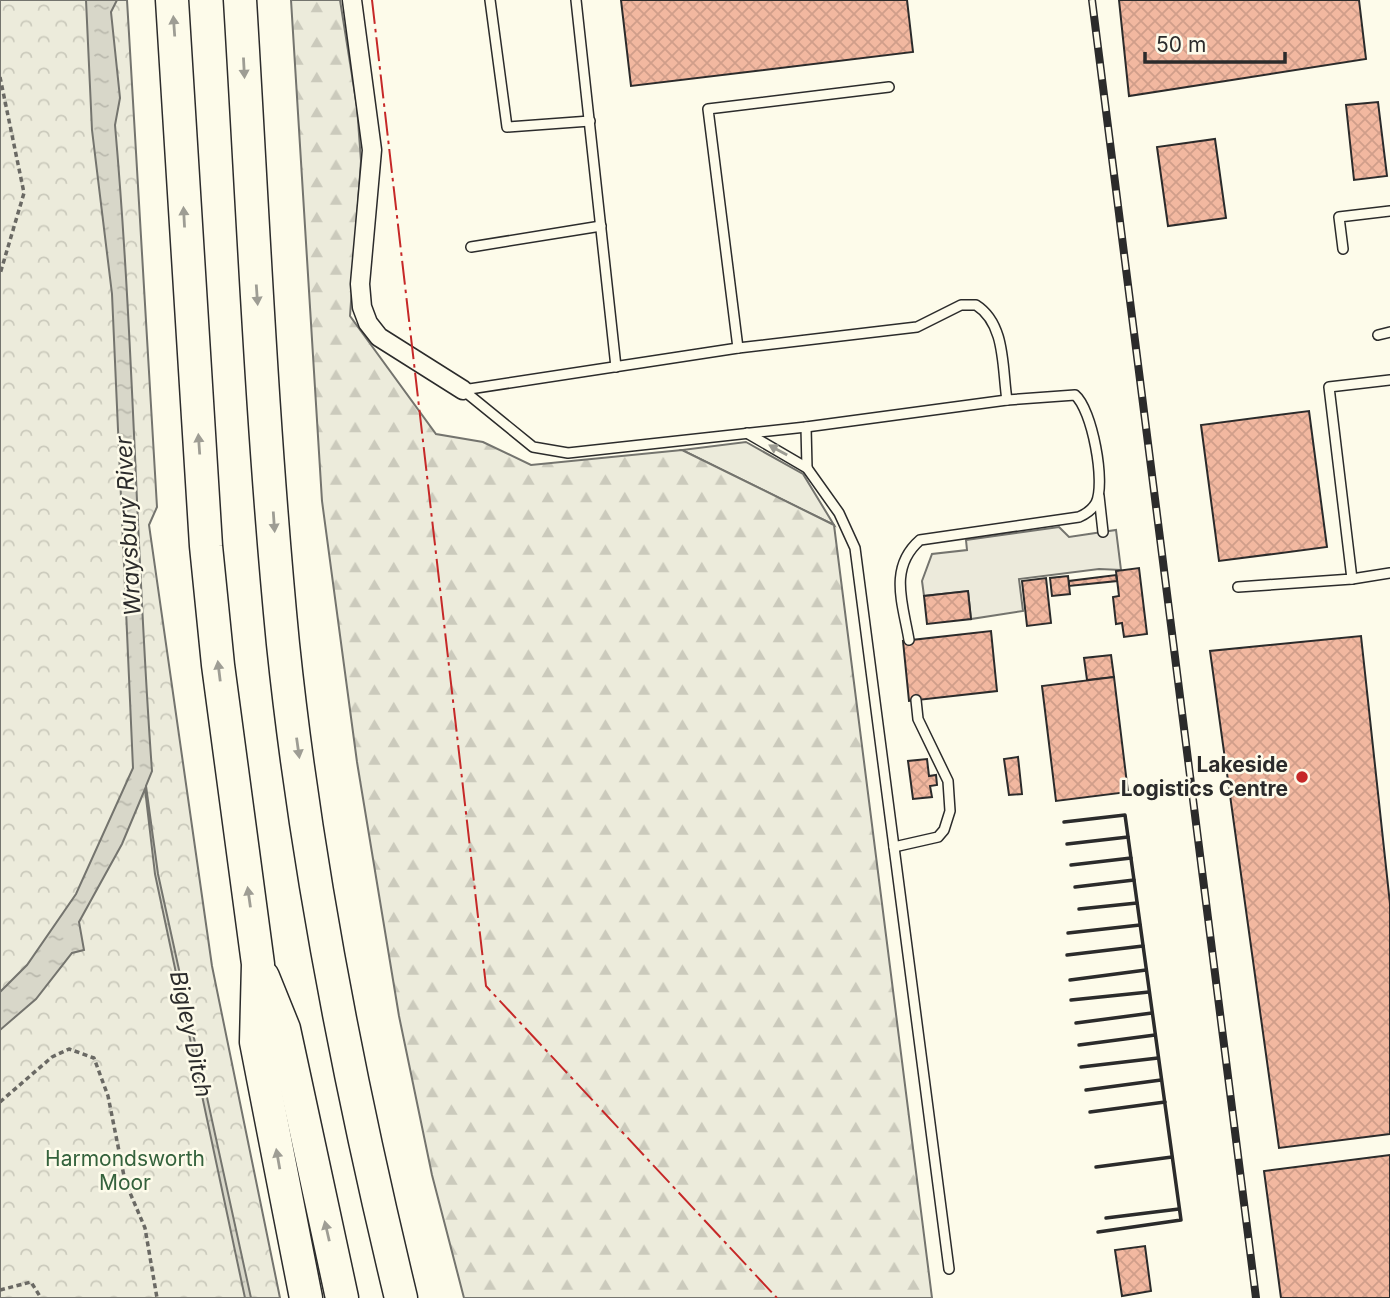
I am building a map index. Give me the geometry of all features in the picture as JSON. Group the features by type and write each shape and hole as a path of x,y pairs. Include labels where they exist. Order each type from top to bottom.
{"highway":[{"path":"172,0 206,546 218,665 258,964 256,1042 306,1298"},
{"path":"240,0 258,305 284,645 311,851 365,1148 401,1298"},
{"path":"258,964 284,1029 342,1298"}],"street":[{"path":"352,0 372,150 360,284 362,307 368,323 379,337 463,390"}],"lane":[{"path":"489,0 507,127 590,121"},
{"path":"576,0 616,367"},
{"path":"738,348 708,109 889,87"},
{"path":"1343,249 1339,217 1390,212"},
{"path":"471,247 601,226"},
{"path":"463,390 738,348 917,327 961,305 976,305 991,317 998,332 1007,400"},
{"path":"1378,335 1390,332"},
{"path":"1352,579 1329,387 1390,380"},
{"path":"463,390 533,447 550,452 608,450 1067,394 1083,402 1095,444 1102,532"},
{"path":"806,427 807,468"},
{"path":"747,433 807,468 839,513 855,548 949,1269"},
{"path":"909,640 899,574 905,557 920,541 1079,517 1092,509 1098,495"},
{"path":"1238,587 1352,579 1390,573"},
{"path":"894,846 938,837 944,830 950,811 948,781 918,719 916,700"}],"path":[{"path":"0,77 24,193 0,274"},
{"path":"0,1102 52,1057 69,1049 94,1058 108,1096 125,1181 145,1228 157,1298"},
{"path":"0,1290 31,1282 41,1298"}],"green space":[{"name":"Harmondsworth Moor","path":"0,0 127,0 157,507 149,525 212,966 280,1298 0,1298"},
{"path":"291,0 340,0 357,107 361,161 350,316 436,434 483,442 531,465 682,450 834,525 932,1298 464,1298 432,1175 399,1016 357,762 322,501"},
{"path":"746,442 803,474 834,525 682,450"}],"shaded area":[{"path":"1059,527 1069,537 1116,530 1121,570 1099,569 1019,579 1023,611 971,619 968,591 924,596 922,581 932,554 967,550 966,540"}],"water":[{"path":"86,0 117,0 111,12 120,98 115,125 127,286 152,771 146,786 158,874 251,1298 245,1298 155,874 145,789 122,844 79,922 84,950 72,953 36,999 0,1030 0,992 27,965 76,894 133,768 112,294 92,130"}],"building":[{"path":"621,0 907,0 913,52 631,86"},
{"path":"1119,0 1359,0 1366,59 1129,96"},
{"path":"1378,102 1387,176 1354,180 1346,105"},
{"path":"1215,139 1226,218 1168,226 1157,147"},
{"path":"1309,411 1327,547 1219,561 1201,425"},
{"path":"1139,568 1147,634 1124,637 1122,623 1116,624 1113,597 1119,596 1116,571"},
{"path":"1116,575 1117,581 1069,586 1069,581"},
{"path":"1068,576 1070,594 1052,596 1050,578"},
{"path":"1046,578 1051,623 1027,626 1022,581"},
{"path":"968,591 971,619 927,624 924,596"},
{"path":"991,631 997,691 909,701 903,641"},
{"name":"Lakeside Logistics Centre","path":"1361,636 1390,904 1390,1134 1279,1148 1210,651"},
{"path":"1111,655 1114,677 1087,680 1084,658"},
{"path":"1114,677 1128,792 1056,801 1042,686"},
{"path":"1018,757 1022,794 1009,795 1004,759"},
{"path":"927,759 929,776 936,775 937,785 930,786 932,797 913,799 908,761"},
{"path":"1390,1155 1390,1298 1281,1298 1264,1171"},
{"path":"1145,1246 1151,1291 1122,1296 1115,1250"}],"railway":[{"path":"1092,0 1256,1298"}],"wall":[{"path":"1064,822 1125,815 1181,1220 1098,1232"},
{"path":"1067,844 1128,837"},
{"path":"1071,865 1131,858"},
{"path":"1075,887 1134,880"},
{"path":"1079,909 1137,903"},
{"path":"1068,933 1140,925"},
{"path":"1067,955 1143,946"},
{"path":"1070,980 1146,970"},
{"path":"1071,1000 1149,992"},
{"path":"1076,1023 1152,1013"},
{"path":"1079,1045 1155,1035"},
{"path":"1081,1067 1158,1058"},
{"path":"1086,1090 1161,1080"},
{"path":"1090,1112 1165,1102"},
{"path":"1096,1167 1172,1157"},
{"path":"1106,1218 1179,1209"}],"power":[{"path":"372,0 486,986 777,1298"}],"place":[{"name":"Lakeside Logistics Centre","path":"1302,777"}],"water label":[{"name":"Wraysbury River","path":"128,526"},
{"name":"Bigley Ditch","path":"191,1034"}]}
